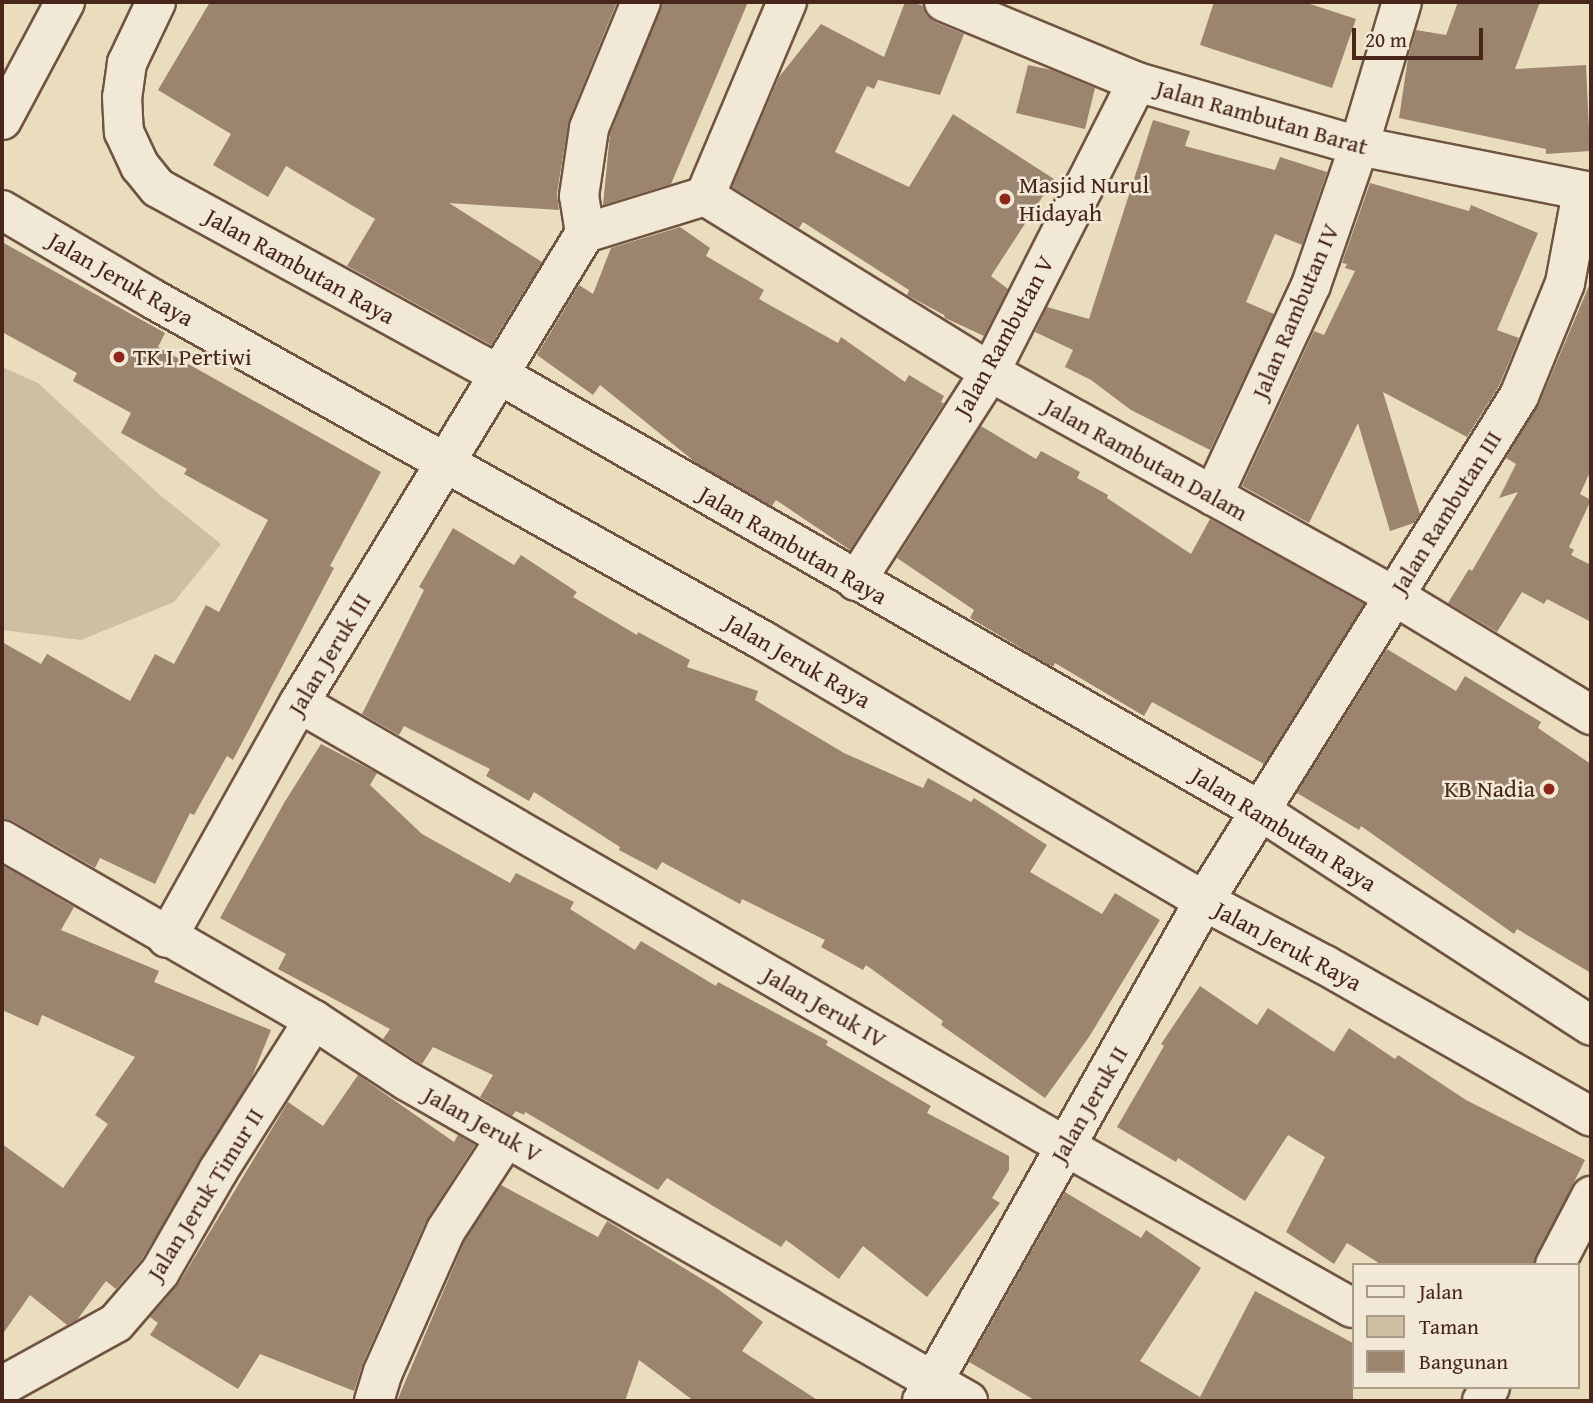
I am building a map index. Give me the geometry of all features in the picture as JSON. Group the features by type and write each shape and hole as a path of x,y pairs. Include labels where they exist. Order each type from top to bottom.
{"street":[{"path":"2,120 65,2"},
{"name":"Jalan Rambutan Raya","path":"156,2 127,63 122,97 124,132 140,166 158,188 498,374 1259,810 1591,1026"},
{"path":"641,2 589,128 579,196 585,233 705,195 787,2"},
{"name":"Jalan Rambutan Barat","path":"944,2 1136,82 1359,146 1586,192"},
{"name":"Jalan Rambutan IV","path":"1213,496 1311,285 1359,146 1402,2"},
{"name":"Jalan Rambutan V","path":"856,581 990,372 1136,82"},
{"name":"Jalan Rambutan III","path":"1259,810 1519,396 1565,283 1586,192"},
{"name":"Jalan Rambutan Dalam","path":"705,195 990,372 1393,595 1591,714"},
{"name":"Jalan Jeruk Raya","path":"2,210 444,463 764,641 1204,901 1325,965 1591,1117"},
{"name":"Jalan Jeruk III","path":"167,938 299,703 585,233"},
{"name":"Jalan Jeruk IV","path":"299,703 1065,1146 1352,1307"},
{"name":"Jalan Jeruk II","path":"927,1390 1204,901 1259,810"},
{"name":"Jalan Jeruk V","path":"7,855 167,938 314,1020 407,1082 506,1138 927,1390 968,1401"},
{"name":"Jalan Jeruk Timur II","path":"2,1386 116,1323 160,1272 218,1171 314,1020"},
{"path":"374,1401 383,1372 446,1230 506,1138"},
{"path":"1556,1263 1591,1196"}],"green space":[{"path":"2,367 38,383 160,495 221,544 174,602 81,640 2,630"}],"building":[{"path":"210,2 617,2 569,120 557,193 559,210 449,203 542,262 491,345 347,266 375,219 286,166 268,197 213,165 231,134 158,90"},
{"path":"662,2 748,2 671,184 603,205 610,134"},
{"path":"905,2 922,5 926,15 935,22 964,34 940,95 878,80 874,89 867,86 835,152 909,187 953,114 1054,179 991,276 1008,289 984,336 945,318 907,295 909,290 803,222 799,228 732,187 779,77 821,24 884,57"},
{"path":"1214,2 1304,2 1356,19 1332,88 1200,45"},
{"path":"1458,2 1540,2 1515,69 1586,65 1590,151 1546,154 1546,149 1399,118 1408,58 1416,30 1446,35"},
{"path":"1028,65 1052,70 1095,88 1085,129 1016,113"},
{"path":"1153,120 1190,131 1185,146 1275,170 1280,157 1327,172 1302,245 1275,234 1246,302 1274,314 1210,450 1131,410 1091,380 1065,367 1073,350 1035,332 1047,307 1089,319"},
{"path":"1370,183 1469,211 1471,205 1538,233 1497,330 1519,338 1499,386 1467,437 1383,392 1420,514 1414,523 1390,531 1358,423 1309,523 1242,486 1314,331 1324,335 1355,271 1345,268 1347,264 1342,263"},
{"path":"680,227 710,248 706,256 764,290 759,299 838,343 841,337 905,382 909,375 944,396 941,402 944,403 850,550 776,500 772,506 695,462 600,385 593,395 537,355 579,285 593,294 611,248"},
{"path":"2,242 165,333 158,347 381,472 330,566 334,568 233,760 227,756 194,815 190,813 155,884 100,858 95,868 13,821 2,818 2,642 41,664 47,654 130,701 155,654 174,664 206,605 219,612 268,520 184,474 187,469 121,433 131,413 73,381 77,373 2,332"},
{"path":"1591,281 1591,470 1580,494 1591,500 1569,547 1574,550 1571,555 1591,565 1591,622 1547,599 1544,604 1522,592 1497,632 1448,603 1469,569 1472,571 1518,492 1499,498 1516,464 1506,458 1539,404"},
{"path":"981,426 1036,459 1041,451 1080,472 1077,478 1108,495 1107,498 1191,554 1210,519 1364,604 1264,764 1152,702 1144,716 1055,663 1053,667 970,618 974,610 897,558"},
{"path":"453,528 514,565 521,555 577,592 573,597 637,635 638,632 690,660 687,667 758,691 755,700 844,753 923,788 928,778 971,802 974,798 1047,845 1030,872 1102,914 1115,893 1160,920 1089,1037 1045,1098 941,1025 943,1021 866,965 863,970 821,947 825,940 742,899 740,904 662,862 657,870 619,850 620,847 534,792 529,801 486,776 490,769 404,726 399,735 362,714 424,590 419,587"},
{"path":"1387,649 1456,691 1465,676 1541,722 1538,728 1591,764 1591,973 1517,929 1514,934 1361,826 1359,830 1297,793"},
{"path":"321,744 377,773 370,785 422,834 510,883 516,873 574,902 570,909 635,950 641,941 716,986 718,982 828,1041 826,1045 931,1106 927,1113 1009,1156 1009,1170 992,1198 1000,1203 927,1297 863,1246 839,1279 786,1240 781,1247 667,1178 658,1190 525,1112 524,1115 516,1111 512,1116 480,1097 493,1075 433,1047 422,1064 418,1062 383,1039 390,1029 278,969 286,954 220,918 284,803"},
{"path":"2,865 74,907 61,930 159,971 154,982 271,1030 252,1077 142,1259 116,1289 106,1281 77,1320 67,1325 30,1295 2,1335 2,1144 63,1188 108,1124 95,1115 135,1057 42,1015 38,1026 2,1010"},
{"path":"1200,986 1257,1025 1268,1008 1334,1052 1349,1028 1395,1059 1398,1055 1466,1100 1585,1160 1534,1263 1379,1263 1347,1243 1334,1264 1286,1232 1325,1157 1288,1135 1245,1201 1178,1158 1176,1162 1117,1127 1164,1046 1161,1044"},
{"path":"358,1075 454,1142 458,1135 475,1145 426,1221 363,1363 354,1391 260,1354 238,1389 150,1335 158,1323 150,1317 179,1283 288,1102 323,1126"},
{"path":"501,1185 598,1237 607,1221 715,1287 763,1322 742,1351 819,1401 694,1401 639,1360 625,1401 397,1401 465,1240"},
{"path":"1065,1192 1141,1238 1146,1230 1201,1268 1140,1361 1200,1397 1255,1291 1352,1342 1353,1401 1036,1401 969,1362"}],"place":[{"name":"Masjid Nurul Hidayah","path":"1005,199"},
{"name":"TK I Pertiwi","path":"119,357"},
{"name":"KB Nadia","path":"1549,789"}]}
